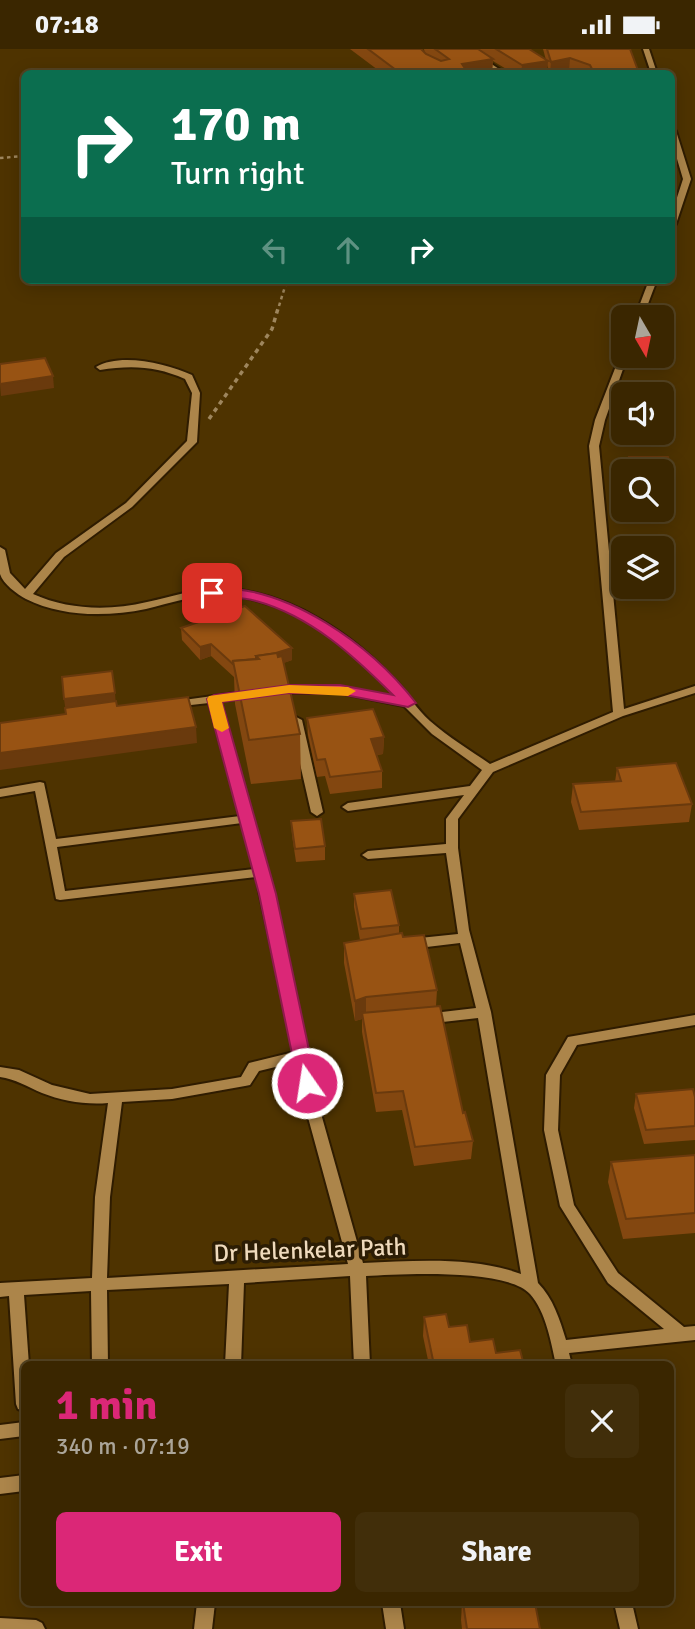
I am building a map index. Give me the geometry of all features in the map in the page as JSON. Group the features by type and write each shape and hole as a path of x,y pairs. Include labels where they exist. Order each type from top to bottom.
{"street":[{"path":"465,49 497,70"},
{"path":"646,49 653,70"},
{"path":"675,141 687,180 675,215"},
{"path":"644,305 651,284"},
{"path":"26,595 60,555 129,505 192,442 196,393 189,377 166,366 137,361 100,367"},
{"path":"619,368 600,420 594,446 619,714"},
{"path":"0,556 5,576 26,595 51,606 95,611 119,610 194,594 231,592 259,597 294,610 357,651 427,725 489,769"},
{"path":"161,706 289,689 340,690 408,703"},
{"path":"289,689 317,811"},
{"path":"563,1361 543,1299 531,1285 484,1013 465,938 452,848 452,819 489,769 619,714 695,689"},
{"path":"214,699 261,872 300,1056 358,1271 362,1361"},
{"path":"0,793 40,786 60,896 261,872"},
{"path":"348,807 471,790"},
{"path":"50,844 246,819"},
{"path":"368,855 452,848"},
{"path":"397,946 465,938"},
{"path":"405,1021 484,1013"},
{"path":"688,1333 613,1278 567,1206 551,1130 553,1075 573,1041 695,1020"},
{"path":"0,1072 14,1074 49,1090 90,1099 172,1094 245,1081 254,1067 300,1056"},
{"path":"100,1361 99,1285 104,1204 116,1097"},
{"name":"Dr Helenkelar Path","path":"8,1289 358,1271 458,1269 506,1274 531,1285"},
{"path":"233,1361 237,1277"},
{"path":"8,1289 21,1382"},
{"path":"560,1347 688,1333"},
{"path":"0,1432 21,1429"},
{"path":"0,1486 21,1483"},
{"path":"203,1629 206,1606"},
{"path":"391,1606 395,1629"},
{"path":"624,1606 629,1629"},
{"path":"0,1627 36,1629"}],"path":[{"path":"0,158 21,156"},
{"path":"192,442 272,329 286,284"}],"building":[{"path":"368,49 421,49 441,61 449,59 435,49 478,49 493,59 462,64 466,70 396,70"},
{"path":"496,49 529,49 548,61 522,65"},
{"path":"547,49 630,49 638,70 595,70 590,65 570,58 551,62"},
{"path":"45,358 53,376 0,384 0,364"},
{"path":"629,457 669,459 629,459"},
{"path":"245,606 292,648 256,656 256,659 233,661 234,665 211,644 200,647 181,628"},
{"path":"277,653 278,657 282,656 300,734 249,740 233,661 259,659 256,656"},
{"path":"112,671 115,693 64,699 62,677"},
{"path":"188,697 196,727 0,753 0,723 66,714 65,708 116,701 117,706"},
{"path":"373,709 384,737 371,739 382,771 330,777 325,759 317,760 307,718"},
{"path":"676,763 692,804 581,812 573,784 621,781 617,768"},
{"path":"321,819 325,846 295,849 291,821"},
{"path":"391,890 399,925 361,929 354,894"},
{"path":"402,933 403,937 424,935 437,990 366,997 355,1001 344,943"},
{"path":"440,1006 463,1113 465,1112 473,1141 415,1147 403,1091 376,1093 362,1013"},
{"path":"693,1089 695,1126 646,1130 636,1094"},
{"path":"695,1155 695,1213 626,1219 611,1162"},
{"path":"446,1314 449,1327 467,1325 470,1342 493,1339 496,1353 520,1350 523,1361 433,1361 424,1317"},
{"path":"463,1606 536,1606 540,1629 467,1629"}],"slow traffic":[{"path":"222,728 214,699 289,689 348,691"}],"route":[{"path":"212,593 231,592 259,597 294,610 357,651 392,683 408,703 340,690 289,689 214,699 267,894 307,1083"}]}
